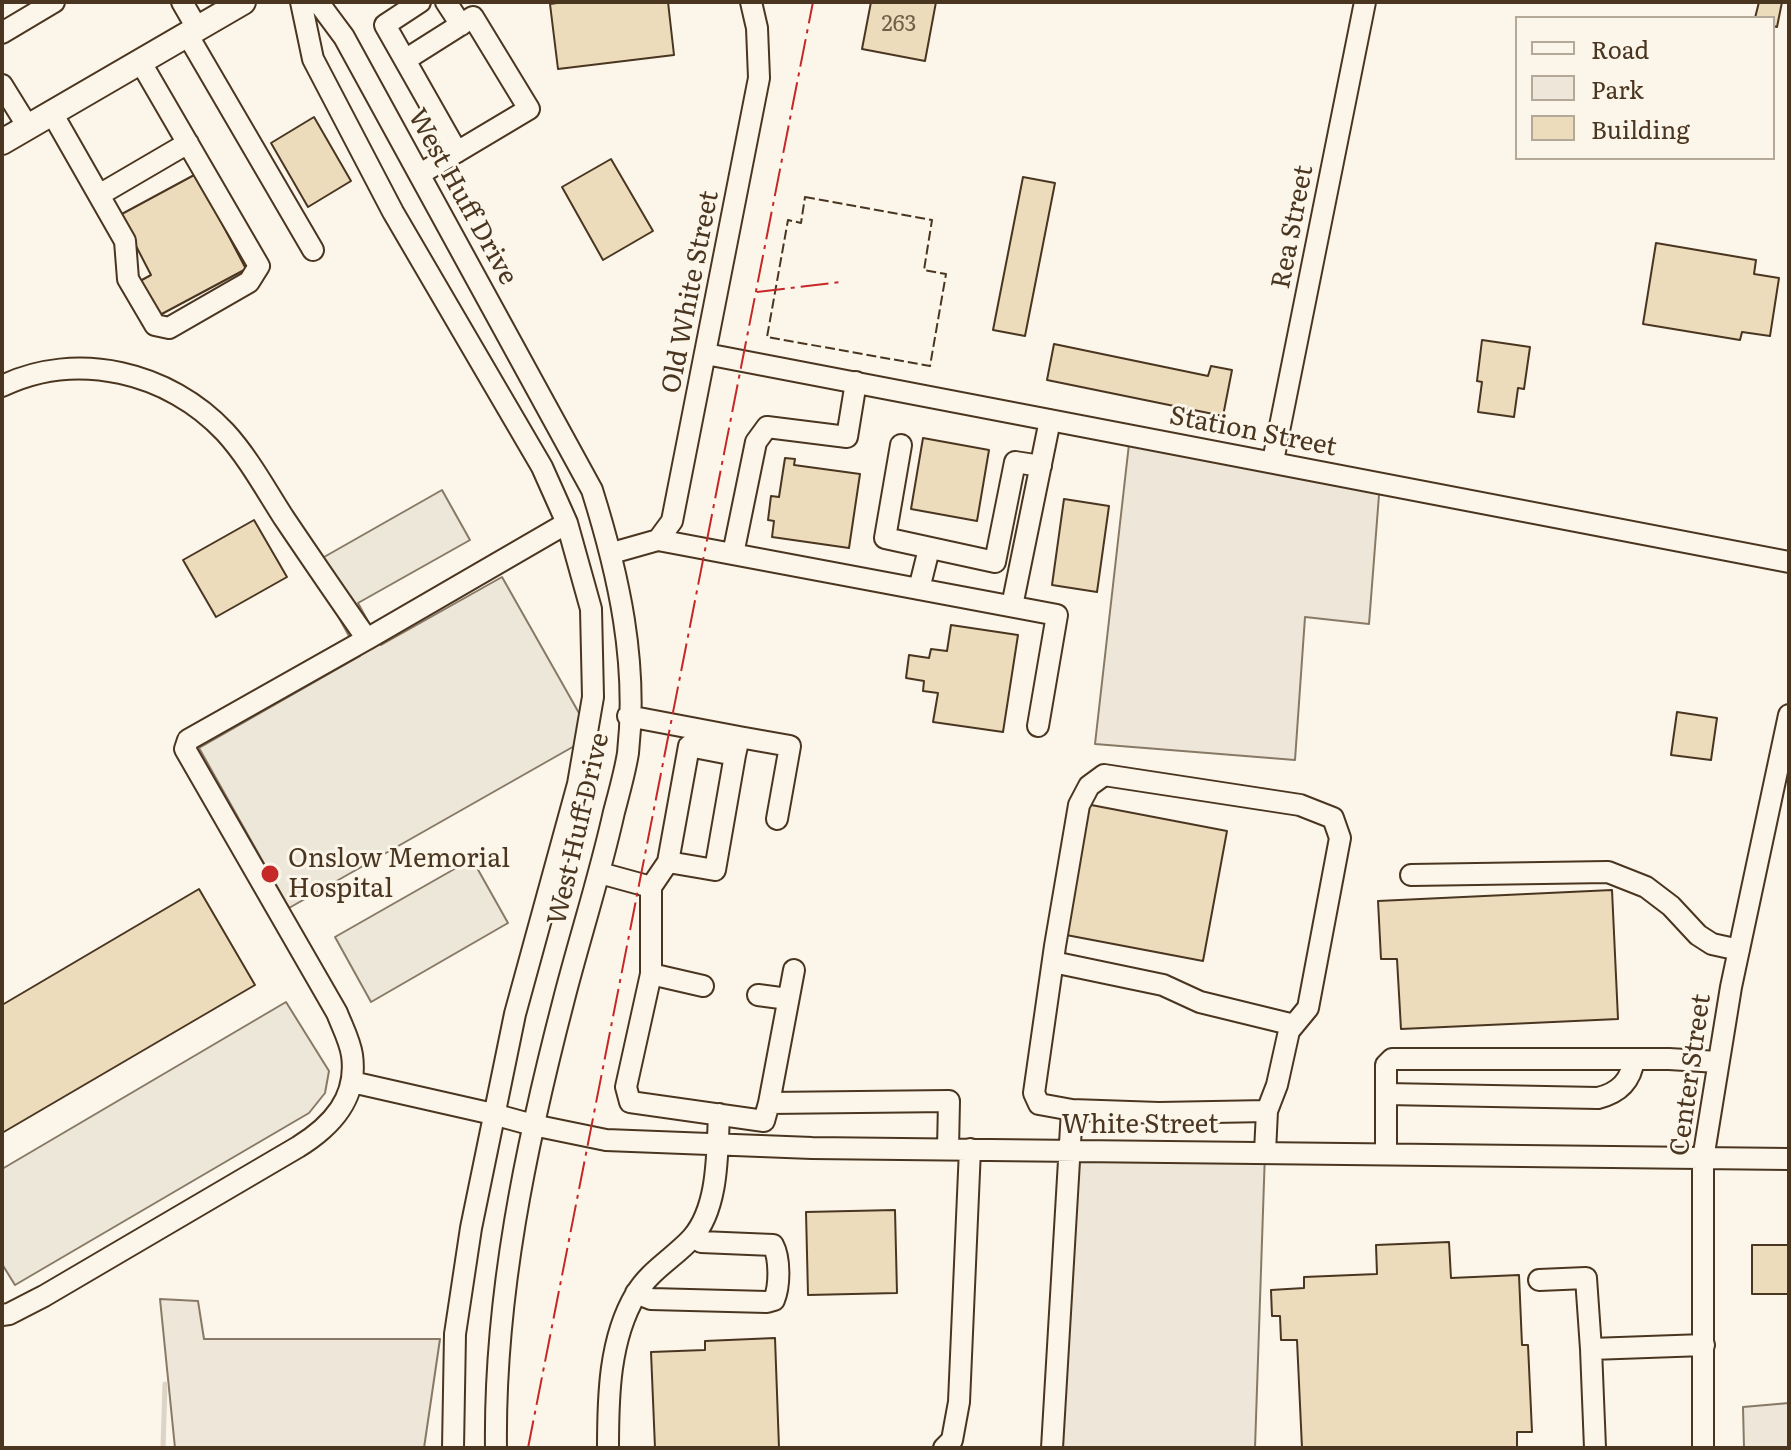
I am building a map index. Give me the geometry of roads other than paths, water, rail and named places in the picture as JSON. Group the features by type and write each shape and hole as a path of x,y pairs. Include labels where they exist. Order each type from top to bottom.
{"main road":[{"path":"2,142 243,2"}],"street":[{"path":"2,33 54,2"},
{"path":"182,2 192,31 313,250"},
{"name":"West Huff Drive","path":"301,2 313,59 393,212 542,467 567,523 591,609 593,697 578,784 515,1014 471,1228 455,1334 453,1448"},
{"name":"West Huff Drive","path":"318,2 344,37 592,490 612,553 623,604 629,658 628,753 600,873 564,998 533,1125 508,1272 495,1387 496,1448"},
{"path":"420,2 385,25 457,152"},
{"path":"446,2 461,25"},
{"name":"Old White Street","path":"658,540 672,521 759,78 757,28 751,2"},
{"name":"Rea Street","path":"1273,461 1365,2"},
{"path":"405,60 473,17 529,109 420,174"},
{"path":"52,113 125,241 128,279 155,325 169,328 249,282 259,266 140,61"},
{"path":"2,85 28,127"},
{"path":"99,195 188,143"},
{"name":"Station Street","path":"706,354 1789,562"},
{"path":"2,386 22,377 69,370 112,369 149,380 180,394 225,432 367,639"},
{"path":"733,554 756,442 767,427 847,437 856,382"},
{"path":"1012,606 1050,420"},
{"path":"901,445 885,538 1019,567"},
{"path":"995,562 1015,462 1041,466"},
{"path":"2,1315 44,1296 323,1132 340,1113 352,1082 352,1054 337,1013 185,749 188,740 567,523"},
{"path":"612,553 658,540 1057,615 1038,726"},
{"path":"919,589 929,549"},
{"name":"Center Street","path":"1703,1448 1703,1159 1739,950 1789,715"},
{"path":"628,716 737,746"},
{"path":"777,819 790,746 689,746 668,862 651,887 651,974 626,1087 630,1102 764,1121 794,970"},
{"path":"668,862 715,870 737,746"},
{"path":"1265,1152 1267,1111 1277,1085 1289,1031 1308,1008 1340,838 1333,818 1300,805 1104,775 1089,786 1079,805 1034,1093 1039,1104 1072,1110 1159,1113 1267,1111"},
{"path":"1411,875 1608,872 1646,887 1712,944 1739,950"},
{"path":"600,873 651,887"},
{"path":"1053,962 1163,985 1200,1002 1294,1025"},
{"path":"651,974 703,986"},
{"path":"758,995 788,999"},
{"path":"1386,1153 1386,1065 1392,1059 1718,1062"},
{"path":"1386,1094 1598,1098 1621,1087 1632,1075 1634,1059"},
{"name":"White Street","path":"352,1082 606,1140 948,1149 1789,1159"},
{"path":"769,1103 949,1101 948,1149"},
{"path":"1052,1448 1072,1110"},
{"path":"608,1448 611,1373 622,1328 636,1293 694,1236 707,1210 713,1183 719,1114"},
{"path":"944,1448 952,1440 959,1402 970,1149"},
{"path":"636,1293 651,1299 774,1300 777,1293 777,1252 773,1245 701,1242 694,1236"},
{"path":"1539,1280 1586,1278 1595,1448"},
{"path":"1591,1349 1704,1345"}],"waterway":[{"path":"163,1448 165,1384"}],"place":[{"name":"Onslow Memorial Hospital","path":"270,874"}]}
